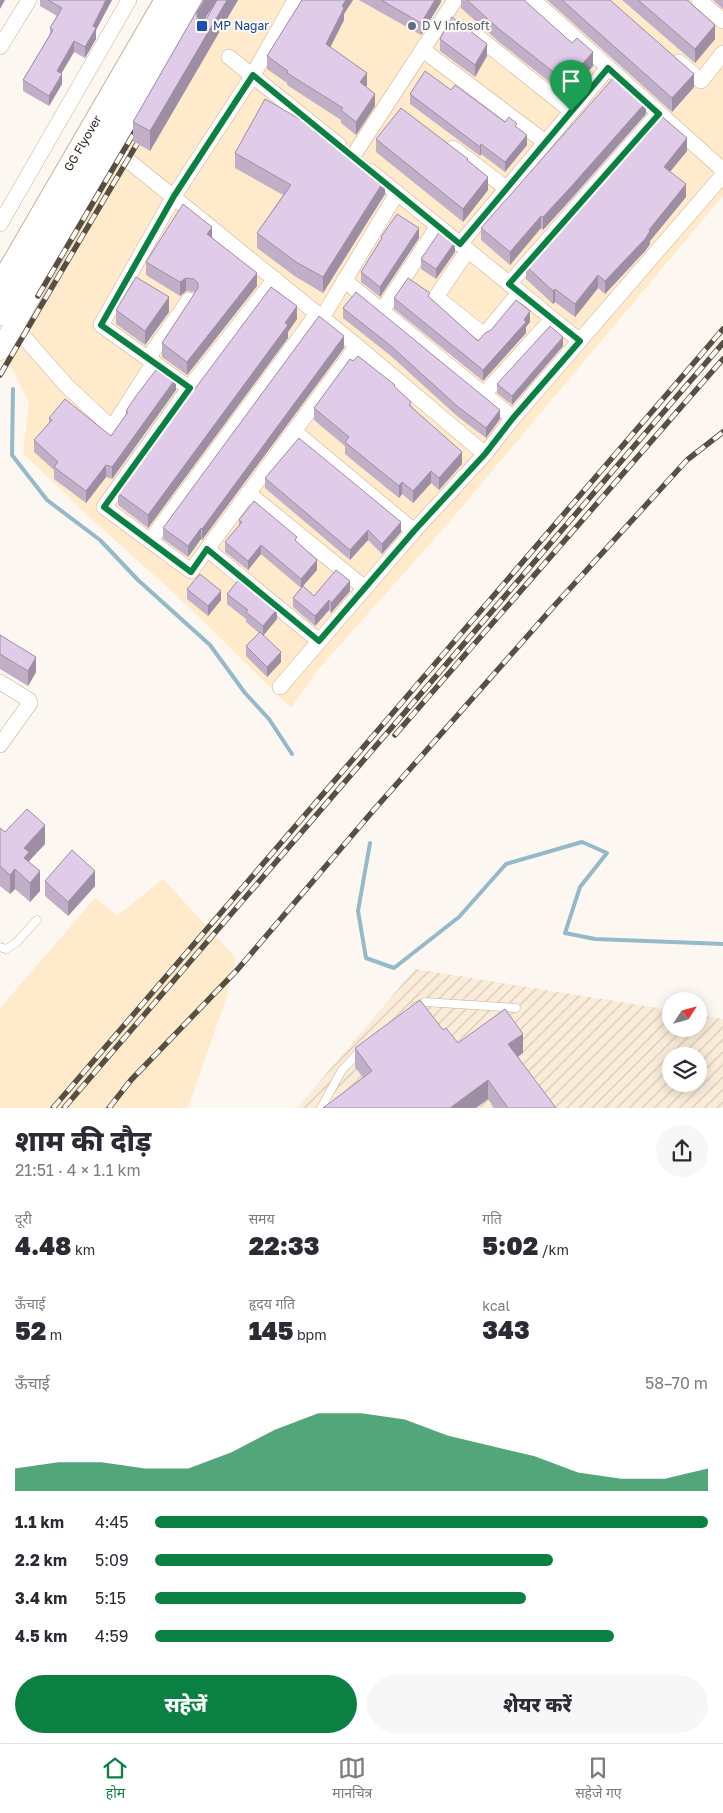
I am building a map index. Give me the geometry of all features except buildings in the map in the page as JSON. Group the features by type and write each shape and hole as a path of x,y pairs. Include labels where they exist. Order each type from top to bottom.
{"main road":[{"name":"GG Flyover","path":"0,257 150,0"},
{"name":"GG Flyover","path":"0,286 166,0"},
{"path":"0,350 7,320 102,140 181,0"},
{"path":"7,320 114,149 200,0"}],"street":[{"path":"0,47 29,0"},
{"path":"0,224 129,0"},
{"path":"190,388 101,325 174,196 253,75 295,0"},
{"path":"533,0 723,170"},
{"path":"699,0 723,20"},
{"path":"353,156 394,104 424,50 454,10 571,111"},
{"path":"424,50 545,142"},
{"path":"665,50 701,81 723,53"},
{"path":"229,57 580,341"},
{"path":"608,68 506,188 464,247 436,296 484,334 514,288 659,114"},
{"path":"444,142 506,188"},
{"path":"114,149 357,346 485,454"},
{"path":"280,687 414,531 485,454 513,418 723,175"},
{"path":"150,541 320,316 397,193"},
{"path":"382,311 438,226"},
{"path":"275,279 190,388 104,507 191,572 357,346"},
{"path":"344,280 485,393 513,418"},
{"path":"7,320 67,386 112,428 151,360 189,300"},
{"path":"485,393 552,319"},
{"path":"294,431 414,531"},
{"path":"248,494 365,588"},
{"path":"207,549 319,641"},
{"path":"0,682 29,700 30,703 0,745"}],"lane":[{"path":"0,947 6,949 12,947 37,920"},
{"path":"411,1009 425,1002 516,1008"},
{"path":"321,1108 342,1070 355,1054 369,1043"}],"shaded area":[{"path":"208,0 723,0 723,196 445,527 316,672 291,708 176,595 88,516 23,453 29,403 6,356"},
{"path":"163,879 236,958 226,999 188,1108 0,1108 0,1008 95,898 117,916"},
{"path":"415,969 662,1009 662,1038 708,1038 708,1016 723,1019 723,1108 297,1108"}],"waterway":[{"path":"13,389 12,455 47,500 100,540 138,580 210,645 245,693 269,719 292,754"},
{"path":"370,843 358,911 366,958 394,968 459,917 506,864 582,842 607,853 580,887 565,933 595,939 723,944"}],"railway":[{"path":"38,296 141,121"},
{"path":"0,375 144,132"},
{"path":"53,1108 723,329"},
{"path":"64,1108 723,343"},
{"path":"395,735 723,359"},
{"path":"109,1108 131,1080 238,969 372,812 554,606 687,460 723,432"}],"place":[{"name":"MP Nagar","path":"202,26"},
{"name":"D V Infosoft","path":"412,26"}],"route":[{"path":"608,68 659,114 509,284 580,341 513,418 485,454 414,531 319,641 207,549 191,572 104,507 190,388 101,325 174,196 253,75 460,244 571,111 608,68"}]}
